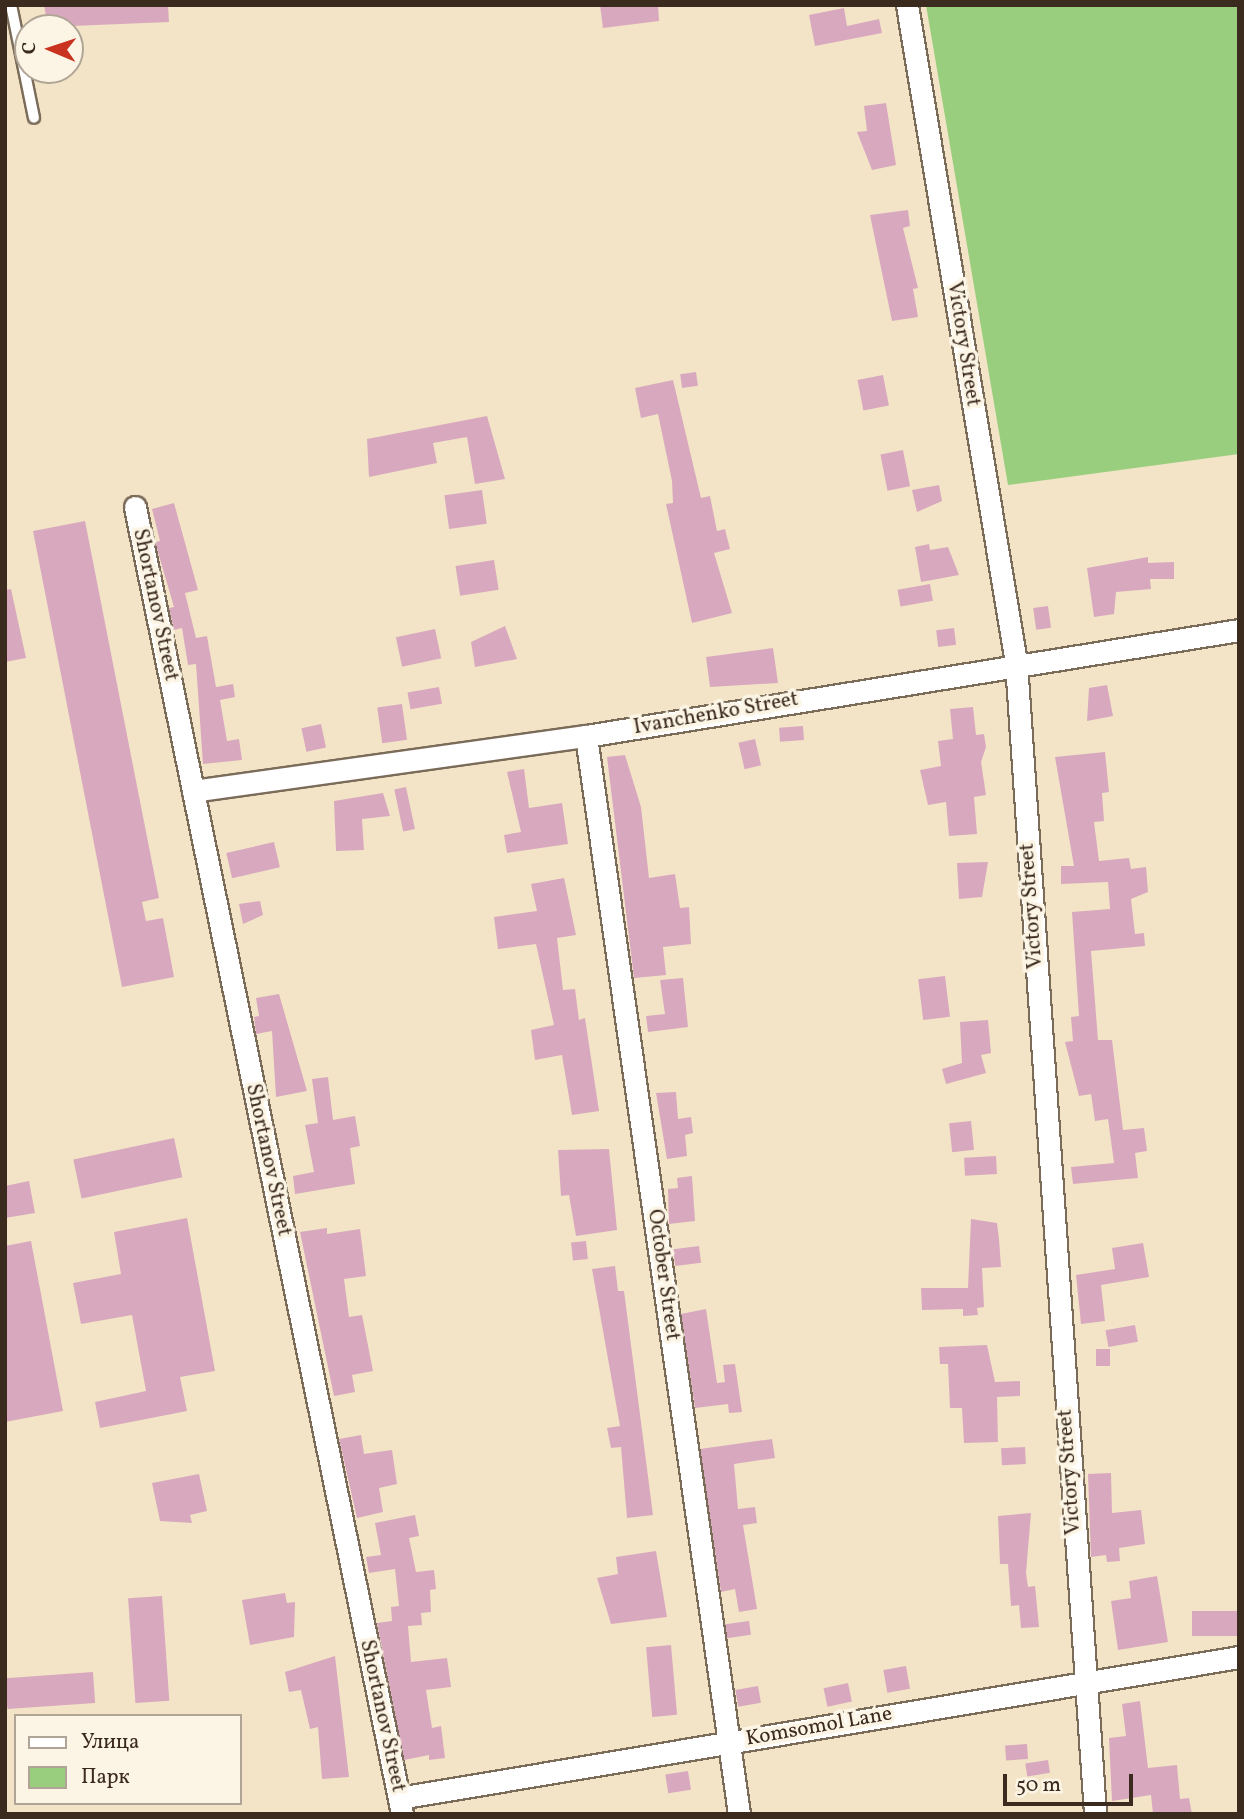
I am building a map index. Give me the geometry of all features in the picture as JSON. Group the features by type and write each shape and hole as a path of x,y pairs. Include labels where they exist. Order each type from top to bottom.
{"street":[{"name":"Victory Street","path":"907,5 1016,663 1095,1814"},
{"name":"Shortanov Street","path":"135,507 400,1806"},
{"name":"Ivanchenko Street","path":"193,791 586,736 1016,663 1239,630"},
{"name":"October Street","path":"586,736 730,1742 738,1814"},
{"name":"Komsomol Lane","path":"400,1806 730,1742 1239,1657"}],"lane":[{"path":"11,5 34,118"}],"green space":[{"path":"926,5 1239,5 1239,454 1008,485"}],"building":[{"path":"44,5 168,5 169,22 84,26 84,14 46,14"},
{"path":"600,5 658,5 659,21 603,28"},
{"path":"844,8 847,26 879,19 882,33 815,46 809,15"},
{"path":"886,103 896,165 872,170 857,132 867,131 864,106"},
{"path":"908,210 910,226 903,228 918,288 913,289 918,317 892,321 870,215"},
{"path":"696,372 698,386 682,388 680,374"},
{"path":"883,375 889,405 863,410 857,380"},
{"path":"673,380 701,498 710,496 717,531 725,529 730,549 714,553 732,613 692,623 666,504 673,503 672,481 658,414 641,418 635,388"},
{"path":"487,416 505,479 475,484 467,437 433,443 437,463 369,477 367,439"},
{"path":"903,450 910,486 887,491 880,454"},
{"path":"939,485 942,501 917,512 912,490"},
{"path":"482,490 487,524 449,529 444,495"},
{"path":"174,503 198,590 185,593 196,638 207,636 216,687 233,684 235,697 220,700 227,741 239,739 242,760 203,764 196,664 188,665 182,628 174,630 169,608 174,607 155,542 160,541 152,509"},
{"path":"85,521 159,898 142,902 146,921 163,918 174,977 122,987 33,531"},
{"path":"929,544 930,550 948,547 959,575 921,582 915,547"},
{"path":"1148,557 1148,563 1174,562 1174,579 1150,579 1151,589 1116,592 1114,614 1094,617 1087,568"},
{"path":"494,560 499,590 460,596 455,566"},
{"path":"930,584 933,601 900,606 898,590"},
{"path":"11,589 26,658 5,662 5,590"},
{"path":"1048,606 1051,628 1036,630 1033,608"},
{"path":"505,626 517,659 475,667 471,642"},
{"path":"954,628 956,645 938,647 936,630"},
{"path":"435,629 441,658 402,667 396,637"},
{"path":"773,648 778,683 710,687 706,657"},
{"path":"1107,685 1113,716 1087,721 1089,688"},
{"path":"439,687 442,704 410,709 407,693"},
{"path":"402,704 407,740 382,743 377,707"},
{"path":"973,707 976,735 984,734 986,747 981,762 986,795 974,797 977,834 949,836 946,802 928,805 920,770 941,766 938,741 953,739 950,709"},
{"path":"321,724 326,747 306,752 301,728"},
{"path":"803,726 804,740 780,742 779,728"},
{"path":"755,739 761,765 745,769 738,743"},
{"path":"1105,752 1109,792 1102,793 1104,821 1094,822 1099,861 1129,858 1131,869 1146,867 1148,892 1131,899 1135,934 1144,933 1145,946 1091,951 1098,1040 1112,1040 1123,1130 1144,1128 1147,1151 1135,1153 1138,1178 1073,1184 1071,1167 1114,1163 1108,1119 1095,1121 1091,1094 1079,1096 1065,1042 1073,1041 1071,1017 1079,1016 1072,912 1110,909 1108,882 1061,884 1061,866 1074,866 1055,757"},
{"path":"625,755 641,807 649,878 675,874 680,908 689,907 691,944 663,947 666,975 634,978 607,757"},
{"path":"524,769 529,808 562,803 568,844 507,853 504,835 521,832 507,772"},
{"path":"406,787 415,829 403,832 394,789"},
{"path":"383,793 390,816 362,819 364,850 336,851 334,801"},
{"path":"274,842 280,867 232,878 226,853"},
{"path":"988,862 982,897 959,899 957,863"},
{"path":"564,878 576,935 557,938 563,990 575,989 579,1020 585,1018 599,1111 572,1115 562,1055 535,1060 531,1030 554,1025 536,944 498,949 494,917 537,911 531,884"},
{"path":"260,901 263,915 243,924 239,904"},
{"path":"945,976 950,1017 923,1020 918,979"},
{"path":"683,978 688,1027 648,1032 646,1016 665,1014 660,980"},
{"path":"279,994 307,1091 276,1097 272,1031 256,1034 254,1017 259,1016 256,998"},
{"path":"988,1020 991,1053 981,1055 986,1073 946,1084 942,1069 962,1063 960,1022"},
{"path":"328,1077 333,1120 355,1116 360,1146 350,1148 355,1184 295,1194 293,1176 314,1172 305,1125 318,1123 312,1079"},
{"path":"676,1092 678,1119 691,1117 693,1133 685,1135 687,1156 667,1159 656,1093"},
{"path":"971,1121 974,1150 952,1152 949,1123"},
{"path":"174,1138 182,1177 82,1199 73,1159"},
{"path":"609,1149 617,1230 576,1236 569,1195 561,1196 558,1150"},
{"path":"996,1156 997,1174 965,1176 964,1158"},
{"path":"692,1176 695,1221 669,1224 668,1189 678,1188 677,1178"},
{"path":"29,1181 35,1213 5,1218 5,1186"},
{"path":"187,1218 215,1371 180,1377 187,1411 100,1428 95,1402 146,1391 132,1315 81,1324 73,1283 121,1274 114,1232"},
{"path":"971,1219 997,1223 1001,1267 982,1268 984,1307 977,1308 978,1315 963,1316 963,1309 922,1310 921,1288 968,1288"},
{"path":"327,1228 327,1234 360,1229 366,1276 344,1279 349,1317 362,1315 373,1371 352,1375 355,1392 334,1396 300,1232"},
{"path":"31,1241 63,1411 5,1422 5,1246"},
{"path":"586,1241 588,1259 573,1260 571,1243"},
{"path":"1143,1243 1149,1277 1101,1285 1105,1321 1081,1324 1076,1275 1115,1269 1112,1248"},
{"path":"699,1246 701,1263 675,1266 673,1249"},
{"path":"615,1266 618,1291 624,1291 653,1515 627,1518 621,1447 611,1448 607,1428 620,1426 592,1269"},
{"path":"706,1309 717,1383 725,1382 723,1365 735,1364 742,1412 729,1413 728,1404 695,1408 681,1314"},
{"path":"1135,1325 1138,1342 1108,1347 1105,1330"},
{"path":"987,1345 995,1382 1020,1381 1020,1396 997,1397 998,1442 964,1443 962,1408 950,1408 948,1364 940,1364 939,1347"},
{"path":"1096,1349 1110,1349 1110,1366 1096,1366"},
{"path":"361,1435 364,1454 392,1450 397,1484 379,1488 383,1512 357,1518 339,1439"},
{"path":"772,1439 775,1458 734,1464 738,1509 755,1507 757,1523 743,1525 757,1609 739,1612 735,1589 721,1592 700,1449"},
{"path":"1025,1447 1026,1464 1002,1465 1001,1448"},
{"path":"1111,1473 1112,1513 1141,1510 1145,1544 1119,1548 1120,1561 1107,1562 1106,1555 1091,1557 1088,1474"},
{"path":"199,1474 207,1511 190,1515 192,1523 160,1521 152,1483"},
{"path":"1031,1513 1026,1573 1028,1587 1035,1586 1039,1627 1021,1628 1019,1605 1011,1606 1008,1564 1000,1564 998,1516"},
{"path":"415,1515 419,1536 409,1538 416,1572 434,1570 436,1589 430,1590 431,1612 421,1613 422,1625 408,1626 411,1662 447,1658 451,1687 426,1690 432,1728 441,1726 445,1758 429,1760 429,1755 404,1760 377,1623 392,1621 391,1607 399,1606 395,1569 369,1573 366,1557 381,1555 375,1523"},
{"path":"656,1551 667,1617 611,1624 597,1578 618,1574 616,1557"},
{"path":"1157,1576 1168,1642 1118,1650 1111,1601 1131,1598 1129,1581"},
{"path":"285,1593 287,1603 295,1602 294,1637 250,1645 242,1600"},
{"path":"162,1596 169,1701 135,1703 128,1598"},
{"path":"1192,1611 1239,1611 1239,1636 1192,1636"},
{"path":"749,1621 751,1635 727,1638 725,1624"},
{"path":"671,1645 677,1715 652,1717 646,1647"},
{"path":"335,1656 349,1777 322,1779 318,1727 310,1729 301,1690 289,1692 285,1672"},
{"path":"906,1666 910,1689 887,1693 883,1670"},
{"path":"93,1672 95,1703 7,1709 5,1678"},
{"path":"848,1683 852,1702 827,1707 824,1688"},
{"path":"758,1686 761,1703 738,1707 735,1690"},
{"path":"1140,1701 1148,1768 1177,1765 1180,1799 1189,1798 1192,1814 1153,1814 1151,1795 1112,1801 1109,1738 1126,1736 1122,1704"},
{"path":"1027,1744 1028,1759 1006,1760 1005,1746"},
{"path":"1048,1760 1050,1773 1027,1776 1025,1764"},
{"path":"688,1771 691,1790 668,1793 665,1775"}]}
